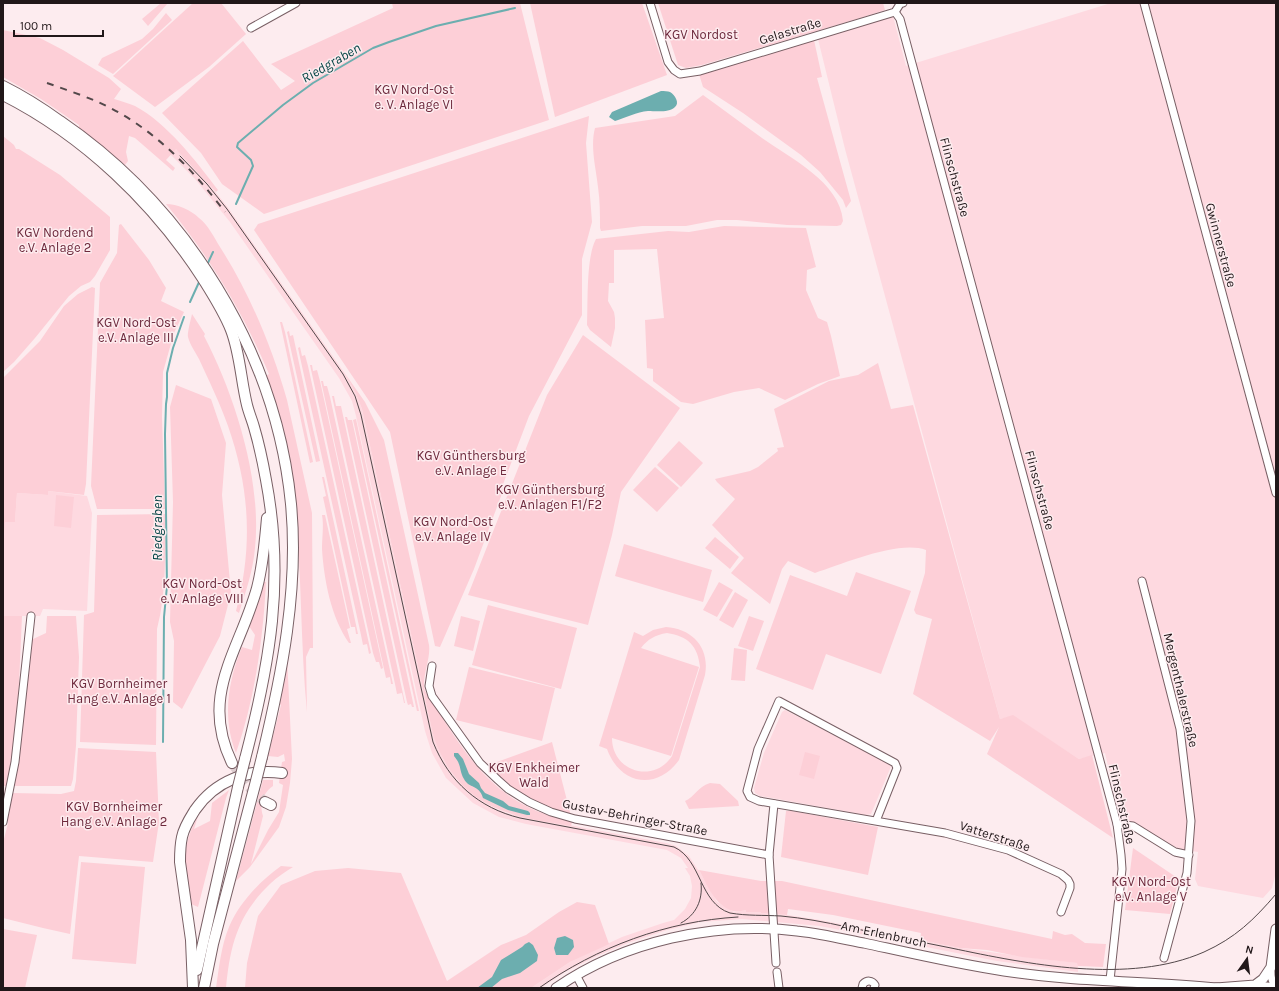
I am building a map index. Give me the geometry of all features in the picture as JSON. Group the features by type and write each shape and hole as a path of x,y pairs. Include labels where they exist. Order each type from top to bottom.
{"highway":[{"path":"3,86 43,109 74,135 156,216 192,262 230,318 256,367 273,414 283,456 291,509 292,578 287,634 274,708 213,944 204,988"},
{"path":"3,95 74,135"},
{"path":"194,988 202,944 264,681 273,622 275,553 269,500 255,428 247,406 232,335 230,318"},
{"path":"232,763 222,735 219,716 220,698 226,670 258,587 265,549 269,500"},
{"path":"194,988 191,940 180,862 182,837 186,826 202,800 228,781 250,773 266,771 282,773"}],"main road":[{"name":"Am Erlenbruch","path":"556,988 576,975 614,957 669,939 716,931 744,929 774,929 823,935 1003,971 1052,977 1217,988 1255,985"},
{"path":"1255,985 1263,979 1271,967 1276,933"}],"street":[{"path":"251,28 296,3"},
{"name":"Gelastraße","path":"650,3 668,62 674,70 680,74 700,71 895,12"},
{"path":"895,12 900,4 903,3"},
{"name":"Gwinnerstraße","path":"1144,3 1276,493"},
{"name":"Flinschstraße","path":"895,12 900,19 1117,824 1122,869 1110,980"},
{"name":"Mergenthalerstraße","path":"1142,581 1180,729 1191,821 1186,879 1164,958"},
{"path":"3,822 15,762 32,616"},
{"name":"Gustav-Behringer-Straße","path":"432,666 429,686 432,696 480,763 508,789 529,802 552,812 575,819 769,854"},
{"name":"Vatterstraße","path":"876,822 897,768 895,763 779,701 758,750 747,788 750,797 755,800 774,804 876,822 945,833 996,846 1061,874 1068,880 1070,888 1061,912"},
{"path":"774,804 769,854 769,876 776,963"},
{"path":"1117,824 1133,826 1175,852 1189,854"},
{"path":"1271,967 1271,978 1276,987"},
{"path":"777,972 778,988"},
{"path":"576,975 583,988"},
{"path":"862,988 866,981 870,981 875,985 874,988"},
{"path":"1255,985 1276,987"}],"shaded area":[{"path":"1111,3 1276,3 1276,872 1272,888 1263,898 1198,886 1195,879 1198,852 1179,849 1123,818 1118,808 1105,753 1079,759 1013,716 1000,719 845,149 818,39 893,16 906,66"},
{"path":"166,140 184,156 226,205 346,375 356,394 362,409 432,730 443,759 457,780 482,801 496,809 510,814 676,846 689,856 699,870 717,902 734,912 746,910 746,912 787,915 820,920 960,948 1078,963 1078,972 997,961 820,926 742,919 701,922 667,930 628,943 597,956 565,972 541,988 531,988 570,962 592,951 622,937 674,920 685,909 691,898 692,886 690,876 685,868 688,868 681,858 667,850 526,824 499,817 473,803 446,778 432,753 425,731 352,401 339,378 230,222 195,179 165,149"},
{"path":"48,491 87,496 92,513 87,611 43,609 40,616 3,616 3,558 5,521 15,522 17,493 48,495"},
{"path":"785,710 891,766 871,814 866,815 760,796 755,793 754,788 764,753 782,712"}],"green space":[{"path":"161,3 168,3 148,26 142,19"},
{"path":"193,3 221,3 246,34 209,67 155,107 113,76"},
{"name":"KGV Nord-Ost e. V. Anlage VI","path":"392,3 520,3 549,120 264,214 222,184 201,153 162,113 243,41 281,90 295,81 271,64 393,8"},
{"path":"530,3 642,3 667,75 555,117"},
{"name":"KGV Nordost","path":"658,3 883,3 885,10 702,65 686,68 678,65"},
{"path":"166,13 172,20 113,74 98,65 102,58 142,39 153,29"},
{"path":"3,30 40,38 109,78 121,89 114,99 135,106 147,113 170,132 191,155 218,190 216,192 176,149 166,160 175,168 173,171 135,138 129,136 126,152 128,161 125,165 79,128 79,125 41,99 3,77"},
{"path":"814,40 822,77 817,78 851,201 846,208 843,200 820,172 801,155 743,113 703,87 699,74"},
{"path":"703,95 812,172 833,194 840,207 843,221 841,225 787,225 737,220 717,220 686,226 642,226 601,231 599,197 593,150 595,128 675,116"},
{"path":"589,116 586,143 592,222 582,259 582,315 529,416 502,487 504,488 474,569 440,647 435,646 390,432 254,230 258,224"},
{"name":"KGV Nordend e.V. Anlage 2","path":"3,136 14,145 16,149 19,149 60,175 110,217 110,250 90,282 81,286 69,296 35,338 3,372"},
{"path":"166,204 179,206 192,212 205,224 213,235 241,283 259,321 287,400 312,513 313,648 310,648 306,657 307,712 295,503 284,434 276,404 266,376 269,374 248,329 224,285 197,244"},
{"name":"KGV Nord-Ost e.V. Anlage III","path":"121,224 149,260 166,288 161,301 184,312 174,333 163,372 162,417 165,509 97,509 91,486 100,283 117,253 119,225"},
{"path":"724,226 806,228 816,267 807,270 806,290 818,318 827,322 840,376 818,384 785,400 759,388 734,392 693,404 681,402 653,381 653,369 647,368 645,320 664,318 657,249 614,250 614,283 609,283 608,301 614,312 615,318 615,328 611,347 590,330 587,325 588,280 591,257 596,239 668,231 689,232"},
{"path":"92,287 95,288 86,484 84,495 48,491 48,495 17,493 15,522 5,522 3,558 3,378 40,341 64,306 78,294"},
{"path":"192,314 205,334 204,336 236,411 250,467 256,522 255,548 251,573 239,613 236,611 245,564 247,541 245,495 235,449 222,409 188,337"},
{"path":"280,322 282,322 285,332 313,462 310,463"},
{"path":"289,331 290,336 293,335 320,461 316,462 287,332"},
{"name":"KGV Günthersburg e.V. Anlagen F1/F2","path":"583,335 680,408 621,492 612,535 588,625 468,595 547,395"},
{"path":"300,347 302,356 305,355 308,366 371,653 369,654 367,644 363,645 298,348"},
{"path":"878,363 891,409 913,405 1000,719 1013,715 1079,759 1092,755 1113,838 987,754 999,727 990,741 913,694 932,619 916,614 914,610 925,573 926,550 901,548 870,554 815,573 788,561 782,569 770,604 731,573 744,558 712,525 735,499 715,479 750,471 758,467 778,451 777,448 784,447 774,409 829,381 858,375"},
{"path":"310,365 312,365 313,371 317,370 320,381 383,668 381,669 379,662 376,662 373,653"},
{"path":"346,375 365,402 384,440 429,645 429,656 424,680 425,691 469,756 495,785 510,797 528,807 544,814 572,822 571,826 540,821 495,808 470,792 459,782 443,758 432,730 362,409"},
{"path":"321,381 323,381 324,386 327,386 330,397 393,684 391,684 390,677 386,678"},
{"name":"KGV Nord-Ost e.V. Anlage VIII","path":"176,385 211,399 226,443 222,495 231,593 220,636 182,709 173,702 174,641 170,622 173,502 170,407"},
{"path":"332,396 334,396 336,406 341,406 405,703 402,693 397,694"},
{"path":"345,417 347,417 348,420 352,420 414,707 412,707 411,704 408,705 407,702"},
{"path":"356,419 419,711 417,711 353,420"},
{"path":"679,441 703,463 681,487 657,465"},
{"path":"655,467 679,488 657,512 633,490"},
{"path":"322,477 324,477 358,634 356,634 355,627 351,627 323,497 326,496"},
{"path":"56,495 74,497 71,528 54,526"},
{"name":"KGV Bornheimer Hang e.V. Anlage 1","path":"165,514 164,586 157,629 156,745 80,742 84,615 94,612 97,515"},
{"path":"322,515 325,515 350,628 347,629 351,643 349,643 337,622 327,586 322,549"},
{"path":"715,537 739,557 730,569 705,548"},
{"path":"624,544 712,570 703,602 615,576"},
{"path":"856,572 911,591 881,674 826,654 813,690 756,669 790,575 847,596"},
{"path":"263,582 266,582 265,604 257,669 243,732 236,753 229,726 228,700 230,686 242,647 252,650 255,635 249,626"},
{"path":"719,582 733,590 717,617 703,610"},
{"path":"735,592 748,600 733,628 719,620"},
{"path":"488,605 577,628 561,689 472,665"},
{"path":"3,616 22,616 19,707 8,786 3,786"},
{"path":"47,616 76,616 79,657 76,746 73,779 71,786 14,786 31,640 46,633"},
{"path":"461,616 480,621 473,651 454,646"},
{"path":"749,616 764,621 753,651 738,646"},
{"path":"666,627 676,629 692,636 702,648 706,665 705,675 679,760 670,770 660,776 650,780 640,780 621,770 613,761 607,749 599,746 634,632 643,636 653,630","holes":["667,633 674,634 691,643 697,653 700,667 672,756 664,765 655,770 645,772 635,770 626,766 619,759 614,750 612,738 671,756 699,667 641,648 646,642 655,636"]},
{"path":"734,648 747,650 745,681 731,680"},
{"path":"287,657 292,759 286,807 279,827 250,867 236,881 263,780 273,780 273,786 264,795 261,807 263,816 251,864 279,812 283,785 279,783 282,762 285,761 284,754 278,757 268,756 281,705 278,704"},
{"path":"469,667 555,688 542,741 456,720"},
{"name":"KGV Enkheimer Wald","path":"552,742 571,816 550,810 512,790 486,766"},
{"name":"KGV Bornheimer Hang e.V. Anlage 2","path":"78,748 156,752 159,822 153,862 79,856 70,934 3,918 3,843 13,793 61,794 74,791"},
{"path":"805,752 820,756 814,779 799,775"},
{"path":"710,783 720,784 738,801 739,806 689,809 685,801 702,787"},
{"path":"229,790 198,907 191,904 187,879 186,853 189,836 198,816 194,829 210,821 212,803"},
{"path":"786,811 878,827 868,875 781,857"},
{"name":"KGV Nord-Ost e.V. Anlage V","path":"1133,848 1179,879 1170,914 1125,910"},
{"path":"81,862 145,867 136,964 72,959"},
{"path":"281,866 293,867 273,881 251,906 243,919 233,944 226,988 216,988 224,942 233,918 238,909 251,893 265,878"},
{"path":"348,868 401,873 447,981 501,945 526,935 559,912 577,902 595,905 609,944 570,962 531,988 245,988 247,963 258,916 281,885 315,871"},
{"path":"699,870 761,881 782,881 1052,939 1053,931 1065,935 1072,934 1085,943 1106,944 1103,967 1078,966 1077,963 1022,957 987,950 960,948 920,940 921,933 833,915 788,909 787,915 746,912 746,910 733,911 726,908 716,900"},
{"path":"3,929 37,935 25,988 3,988"}],"water":[{"path":"661,91 669,92 674,95 677,101 675,107 666,111 648,111 615,121 609,117 612,112"},
{"path":"454,753 458,753 463,759 469,774 479,783 485,793 503,801 509,806 528,811 530,815 508,810 483,798 477,788 466,782 464,779"},
{"path":"565,936 573,940 574,947 568,955 556,955 554,948 557,938"},
{"path":"529,942 533,945 538,955 537,961 520,973 502,979 491,988 477,988 492,977 501,960"}],"waterway":[{"name":"Riedgraben","path":"236,204 253,166 251,160 237,147 238,143 283,105 313,83 373,48 389,42 436,26 515,8"},
{"name":"Riedgraben","path":"207,265 213,252"},
{"name":"Riedgraben","path":"190,302 200,280"},
{"name":"Riedgraben","path":"163,742 164,617 167,586 165,434 167,373 173,348 184,317"}],"tunnel":[{"path":"232,763 250,788 265,802"}],"tram line":[{"path":"180,156 207,184 227,209 343,374 355,396 361,415 433,742 440,756 457,781 479,800 491,808 520,818 674,847 683,853 690,861 712,900 720,908 730,913 781,916 814,920 981,954 1045,965 1111,969 1144,968 1175,962 1204,952 1225,941 1252,920 1276,894"},
{"path":"681,923 691,916 700,901 701,883"},
{"path":"539,988 561,973 585,960 659,930 685,924 738,917"}],"railway":[{"path":"47,83 79,94 117,111 152,135 184,163 225,212"}],"park label":[{"name":"KGV Günthersburg e.V. Anlage E","path":"471,462"},
{"name":"KGV Nord-Ost e.V. Anlage IV","path":"453,528"}]}
